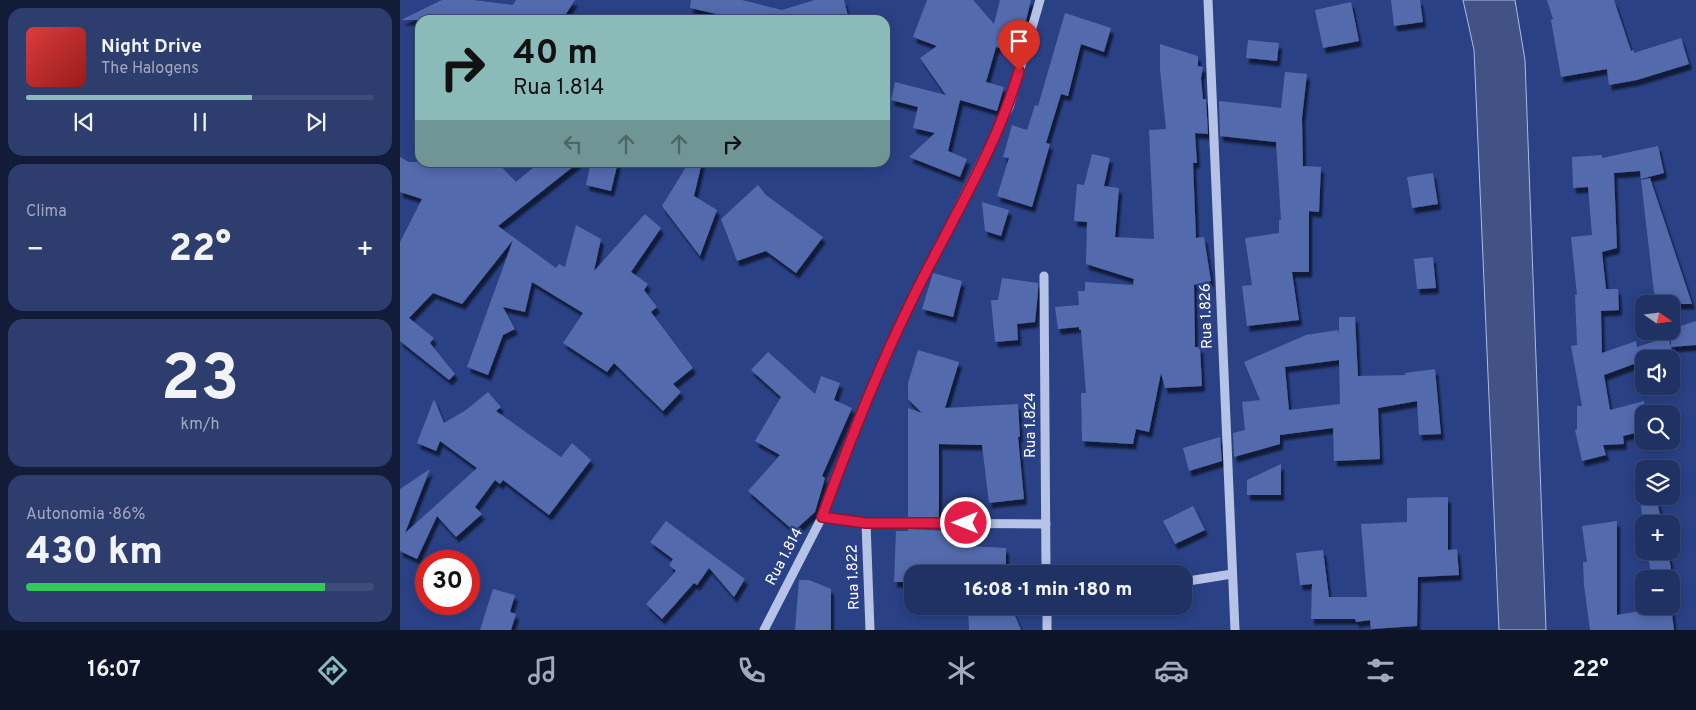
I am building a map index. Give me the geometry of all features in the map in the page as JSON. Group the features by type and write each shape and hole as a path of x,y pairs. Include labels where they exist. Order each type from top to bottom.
{"street":[{"name":"Rua 1.814","path":"764,630 822,517 859,418 910,304 1009,107 1040,0"},
{"name":"Rua 1.826","path":"1208,0 1235,630"},
{"name":"Rua 1.824","path":"1044,276 1046,565"},
{"path":"822,517 866,523 1046,524"},
{"name":"Rua 1.822","path":"866,523 870,630"},
{"path":"1192,580 1232,574"},
{"path":"1046,615 1047,630"}],"water":[{"path":"1463,0 1515,0 1525,60 1546,630 1499,630 1474,50"}],"building":[{"path":"442,0 473,0 513,5 516,0 575,0 565,15 415,15 415,20 401,20"},
{"path":"691,0 742,0 782,10 815,0 844,0 848,15 721,15 690,8"},
{"path":"927,0 973,0 994,24 1000,0 1031,0 1018,53 996,47 986,82 1004,87 997,111 960,100 948,151 967,159 960,177 909,157 935,133 913,128 918,107 891,100 895,82 946,95 920,58 937,46 913,37"},
{"path":"1391,0 1420,0 1423,22 1394,26"},
{"path":"1547,0 1614,0 1631,51 1634,50 1634,53 1681,38 1689,64 1637,80 1609,85 1607,69 1561,77 1551,20 1553,19"},
{"path":"1351,2 1359,41 1323,48 1315,10"},
{"path":"1065,13 1111,28 1104,52 1081,44 1068,96 1061,94 1046,143 1050,144 1032,207 997,196 1009,158 1003,157 1012,125 1027,130 1035,105 1038,106"},
{"path":"1248,40 1279,43 1277,61 1246,58"},
{"path":"1160,44 1198,56 1198,66 1203,67 1201,78 1203,99 1206,99 1208,134 1195,133 1197,163 1193,163 1196,238 1204,237 1211,281 1194,285 1195,347 1200,347 1202,386 1165,388 1161,373 1149,432 1136,429 1133,444 1082,441 1081,393 1086,393 1081,330 1079,330 1079,327 1058,329 1055,307 1079,305 1078,291 1085,291 1085,282 1133,285 1134,279 1086,264 1087,222 1074,221 1077,184 1084,185 1092,154 1110,158 1104,186 1119,188 1115,237 1154,239 1149,130 1166,129 1160,69"},
{"path":"1285,72 1307,74 1302,118 1303,166 1321,167 1319,212 1309,211 1309,272 1292,272 1299,320 1247,326 1242,286 1252,285 1245,238 1279,233 1279,220 1281,220 1276,142 1220,136 1219,101 1281,108"},
{"path":"1658,146 1664,173 1641,179 1640,171 1614,173 1617,248 1602,252 1606,289 1618,289 1619,310 1601,311 1602,353 1636,341 1637,347 1659,340 1669,340 1672,350 1635,350 1635,364 1604,375 1610,410 1644,401 1644,405 1635,405 1635,433 1623,436 1624,444 1603,445 1606,455 1582,461 1575,430 1577,429 1577,406 1582,406 1571,346 1577,345 1575,295 1577,295 1571,237 1592,235 1588,187 1573,188 1572,157 1602,155 1602,158"},
{"path":"400,157 409,162 415,162 415,167 502,167 516,182 534,167 573,167 498,226 556,268 559,264 565,267 576,225 601,239 594,271 645,214 661,228 631,272 648,284 644,290 657,307 651,312 693,368 673,384 681,392 663,411 614,363 607,372 563,343 583,313 532,282 525,312 503,307 515,329 503,335 488,375 467,367 513,240 462,304 433,293 409,318 434,338 430,343 455,374 449,380 400,341 400,242 422,199 400,192"},
{"path":"590,167 617,167 611,191 586,185"},
{"path":"686,167 701,167 694,196 717,210 700,256 662,206"},
{"path":"1433,173 1438,204 1412,208 1407,177"},
{"path":"1650,178 1692,304 1680,304 1680,295 1655,295 1654,292 1641,180"},
{"path":"758,185 766,195 823,237 796,273 766,251 737,261 721,219"},
{"path":"982,202 1009,210 1001,236 985,231"},
{"path":"1433,257 1436,288 1417,289 1414,259"},
{"path":"933,273 962,281 953,317 922,309"},
{"path":"1002,278 1038,283 1035,322 1017,324 1018,340 995,342 991,300 998,300"},
{"path":"1339,317 1355,317 1358,376 1406,375 1405,373 1435,369 1441,434 1419,435 1417,401 1378,408 1380,459 1334,461 1333,428 1280,435 1280,444 1234,457 1233,433 1245,430 1242,402 1260,400 1244,362 1306,335 1338,330 1339,334","holes":["1339,360 1340,404 1289,410 1285,367"]},
{"path":"1696,321 1696,345 1671,347 1671,340 1680,340 1680,326"},
{"path":"918,350 959,362 945,408 1018,404 1020,437 1018,437 1024,499 989,503 982,445 939,444 939,517 908,517 908,408 922,413 908,399 908,383"},
{"path":"768,352 815,394 821,376 840,383 834,400 852,408 822,476 825,478 815,512 794,531 748,491 780,455 755,441 781,397 751,370"},
{"path":"488,392 501,407 496,411 561,457 572,443 591,460 549,515 503,480 500,484 495,480 475,507 482,514 456,537 437,516 421,550 415,550 415,558 400,551 400,489 430,469 405,533 477,468 440,441 436,451 417,443 434,399 444,423 466,410"},
{"path":"1220,437 1222,461 1189,471 1183,448"},
{"path":"1281,464 1281,495 1247,495 1247,480"},
{"path":"1448,497 1448,550 1457,549 1459,575 1418,577 1417,626 1371,629 1370,620 1356,622 1355,619 1311,619 1312,584 1300,585 1296,553 1323,550 1329,597 1367,597 1361,524 1407,522 1407,498"},
{"path":"1641,505 1658,505 1660,515 1642,515"},
{"path":"1193,506 1205,530 1175,544 1163,521"},
{"path":"666,521 745,579 734,597 709,568 697,585 694,583 662,619 646,604 676,571 669,565 673,559 650,542"},
{"path":"1617,521 1617,615 1635,612 1635,615 1672,615 1674,630 1590,630 1584,585 1583,562 1587,562 1582,526"},
{"path":"908,529 971,532 971,546 1006,548 1006,565 904,565 904,582 894,582 896,531 908,531"},
{"path":"1649,560 1670,560 1671,570 1650,570"},
{"path":"799,580 809,580 831,589 831,630 795,630"},
{"path":"493,589 515,595 510,612 516,614 511,630 480,630"},
{"path":"968,615 1015,615 1021,630 969,630"}],"route":[{"path":"966,523 866,523 822,517 866,400 910,304 1009,107 1019,71"}]}
